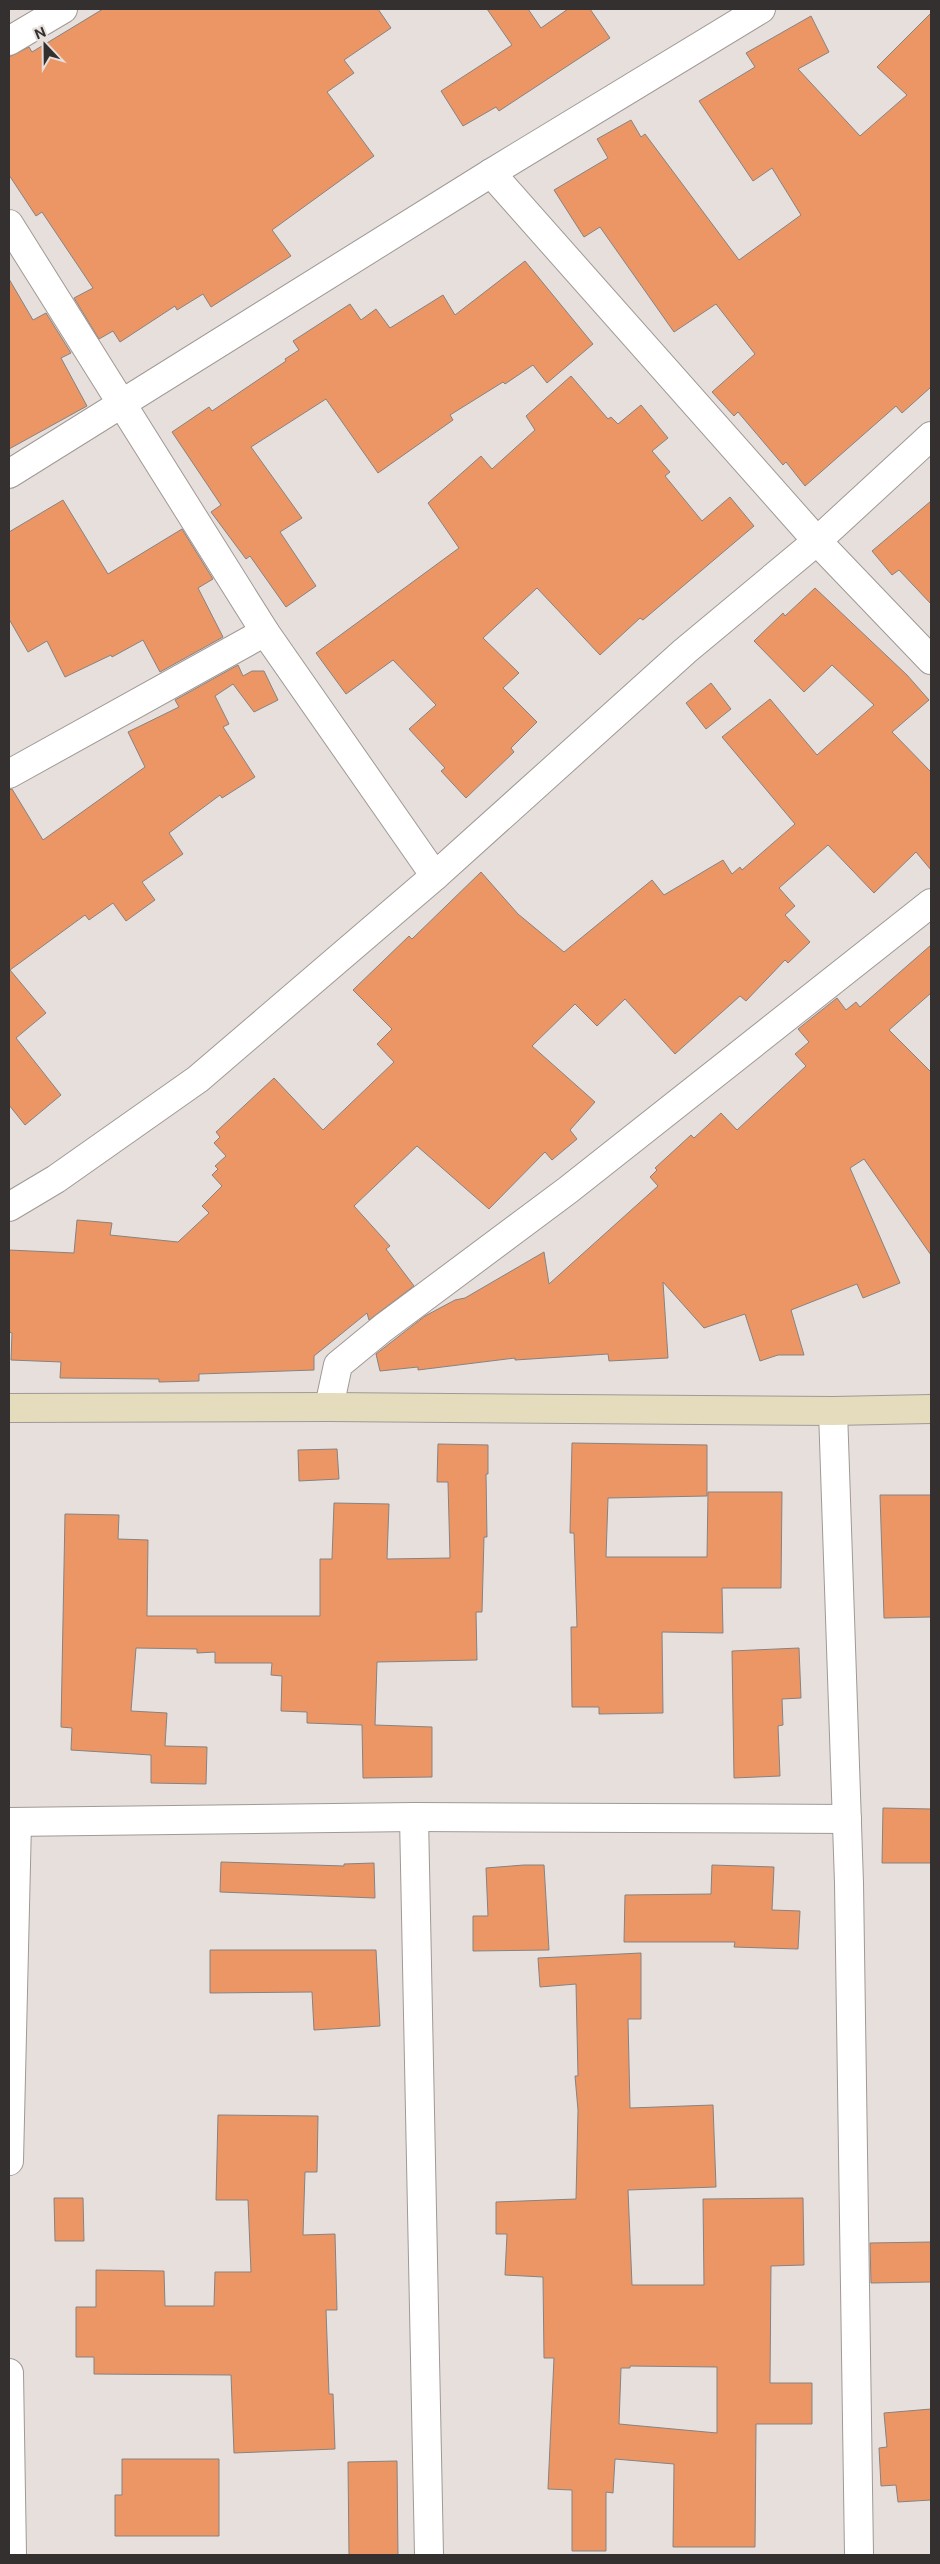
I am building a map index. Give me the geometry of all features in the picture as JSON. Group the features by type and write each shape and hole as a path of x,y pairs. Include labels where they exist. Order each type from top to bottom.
{"street":[{"path":"9,42 63,9"},
{"path":"9,474 491,173 761,9"},
{"path":"491,173 817,541 931,660"},
{"path":"9,224 265,632 434,876"},
{"path":"9,1207 56,1179 198,1080 434,876 685,651 817,541 931,436"},
{"path":"9,774 265,632"},
{"path":"329,1407 338,1365 383,1328 568,1190 931,903"},
{"path":"9,1408 329,1407 834,1411 931,1409"},
{"path":"834,1411 847,1819 859,2555"},
{"path":"9,2162 13,1822 414,1817 847,1819"},
{"path":"414,1817 429,2555"},
{"path":"9,2373 12,2555"}],"building":[{"path":"103,9 378,9 391,28 344,60 354,73 327,92 374,156 272,230 291,256 211,307 203,294 177,310 175,306 120,342 113,331 99,339 74,298 93,288 42,212 36,216 9,175 9,57 29,47 32,52"},
{"path":"487,9 528,9 541,28 568,9 590,9 610,38 499,111 496,107 463,126 441,91 512,45"},
{"path":"931,13 931,387 902,413 896,406 805,486 786,462 783,465 738,412 734,416 712,392 755,354 716,304 674,332 600,227 584,237 554,190 608,158 597,139 631,120 641,137 645,134 739,260 801,215 772,168 753,181 699,101 755,67 746,53 811,16 829,52 798,69 860,136 907,95 877,67"},
{"path":"525,261 593,344 547,383 533,365 505,384 503,382 450,415 453,420 378,473 326,399 251,447 302,518 280,532 316,586 286,607 250,556 246,559 211,512 221,505 172,432 209,407 212,411 286,361 285,359 299,350 293,341 350,304 361,320 376,309 390,328 443,295 455,315"},
{"path":"9,279 33,320 46,313 71,353 61,358 87,406 9,449"},
{"path":"571,376 608,419 611,417 618,424 641,405 668,438 652,451 670,472 665,476 702,521 730,497 754,526 643,620 640,618 600,655 537,588 483,638 519,673 503,688 537,722 511,748 514,752 466,798 441,771 445,768 409,729 436,705 393,660 346,694 316,653 459,548 428,503 481,456 492,469 535,430 526,416"},
{"path":"63,500 108,574 182,529 213,579 198,588 223,637 160,672 143,640 112,657 111,655 65,677 47,641 28,652 9,619 9,532"},
{"path":"931,501 931,604 899,570 892,575 872,551"},
{"path":"815,588 907,675 929,700 892,732 931,772 931,870 916,852 874,893 828,845 779,888 795,906 785,915 810,942 788,963 785,960 746,1001 740,996 675,1054 625,999 597,1026 575,1004 532,1046 595,1102 570,1130 577,1139 552,1160 545,1152 489,1209 417,1146 354,1206 390,1246 386,1249 414,1286 369,1320 367,1313 314,1356 314,1370 199,1374 199,1381 159,1382 159,1379 60,1378 61,1362 11,1360 9,1250 74,1253 77,1220 112,1223 110,1235 178,1242 209,1213 202,1206 222,1186 212,1175 218,1169 215,1166 226,1156 214,1143 220,1137 216,1132 274,1078 323,1130 394,1062 377,1044 392,1029 353,990 409,936 412,939 481,872 518,914 564,952 652,880 664,895 723,860 732,874 740,867 742,870 795,824 722,737 770,699 817,755 874,705 832,665 804,692 754,641 783,613 785,616"},
{"path":"238,665 243,676 252,671 264,671 278,700 254,712 233,684 215,696 229,724 223,727 255,777 222,798 220,795 169,833 183,854 142,882 155,900 126,921 113,903 89,920 85,915 10,970 46,1013 16,1038 61,1095 25,1125 9,1105 9,790 12,789 43,840 145,767 128,732 179,707 175,700"},
{"path":"711,683 731,709 706,729 686,703"},
{"path":"931,945 931,993 889,1030 931,1072 931,1255 864,1159 850,1168 900,1283 863,1298 857,1284 791,1310 804,1355 778,1355 760,1361 745,1314 704,1328 663,1282 668,1358 609,1361 608,1354 515,1360 515,1358 418,1370 418,1367 380,1371 376,1354 425,1316 455,1300 465,1298 544,1252 549,1284 658,1186 650,1177 657,1170 655,1168 691,1135 694,1138 721,1113 737,1130 806,1066 795,1054 809,1042 798,1029 837,998 846,1010 856,1002 860,1007"},
{"path":"572,1443 707,1445 707,1496 608,1498 606,1557 707,1557 708,1492 782,1492 781,1588 722,1588 723,1633 662,1632 663,1713 599,1714 599,1707 572,1707 571,1627 577,1627 574,1533 570,1533"},
{"path":"438,1444 488,1445 488,1474 486,1474 487,1537 484,1537 482,1612 476,1612 477,1660 377,1662 375,1725 432,1727 432,1777 363,1778 362,1725 307,1723 307,1712 281,1711 282,1676 271,1675 272,1663 215,1663 215,1652 197,1653 197,1649 136,1648 131,1711 167,1713 165,1746 207,1747 206,1784 151,1783 151,1755 71,1750 72,1728 61,1727 65,1514 119,1515 118,1539 148,1540 147,1616 320,1616 320,1559 332,1559 334,1503 389,1504 387,1559 450,1558 448,1482 437,1482"},
{"path":"337,1449 339,1479 299,1481 298,1450"},
{"path":"880,1495 931,1495 931,1617 884,1618"},
{"path":"799,1648 801,1698 782,1699 783,1725 778,1726 780,1776 734,1778 732,1651"},
{"path":"883,1808 931,1809 931,1863 882,1863"},
{"path":"221,1862 344,1866 344,1864 374,1863 375,1898 220,1892"},
{"path":"544,1865 549,1950 473,1951 473,1916 488,1916 486,1868"},
{"path":"712,1865 774,1867 772,1910 800,1911 798,1949 734,1947 735,1942 624,1942 625,1895 711,1894"},
{"path":"210,1950 376,1950 380,2026 314,2030 312,1992 210,1993"},
{"path":"641,1953 641,2019 628,2019 630,2108 713,2105 716,2187 628,2190 632,2285 704,2285 703,2199 803,2198 804,2265 771,2266 770,2383 812,2383 812,2424 756,2424 755,2547 673,2547 674,2464 615,2459 613,2493 606,2492 606,2551 572,2551 572,2490 548,2489 554,2358 544,2358 543,2277 505,2275 507,2234 496,2234 496,2202 576,2199 578,2110 575,2076 578,2076 576,1984 540,1987 538,1958","holes":["630,2366 717,2367 717,2433 619,2424 621,2368 630,2368"]},
{"path":"218,2115 318,2116 317,2172 305,2172 303,2235 335,2234 337,2310 326,2310 329,2394 333,2394 335,2449 234,2453 231,2375 94,2374 94,2357 76,2357 76,2307 96,2307 96,2270 164,2271 165,2306 214,2306 215,2272 251,2272 248,2200 216,2200"},
{"path":"54,2198 83,2198 84,2241 55,2241"},
{"path":"931,2242 931,2282 871,2283 870,2243"},
{"path":"931,2409 931,2500 898,2502 896,2485 881,2486 879,2448 887,2447 884,2413"},
{"path":"122,2459 219,2459 219,2536 115,2536 115,2495 122,2495"},
{"path":"397,2461 398,2555 349,2555 348,2462"}]}
